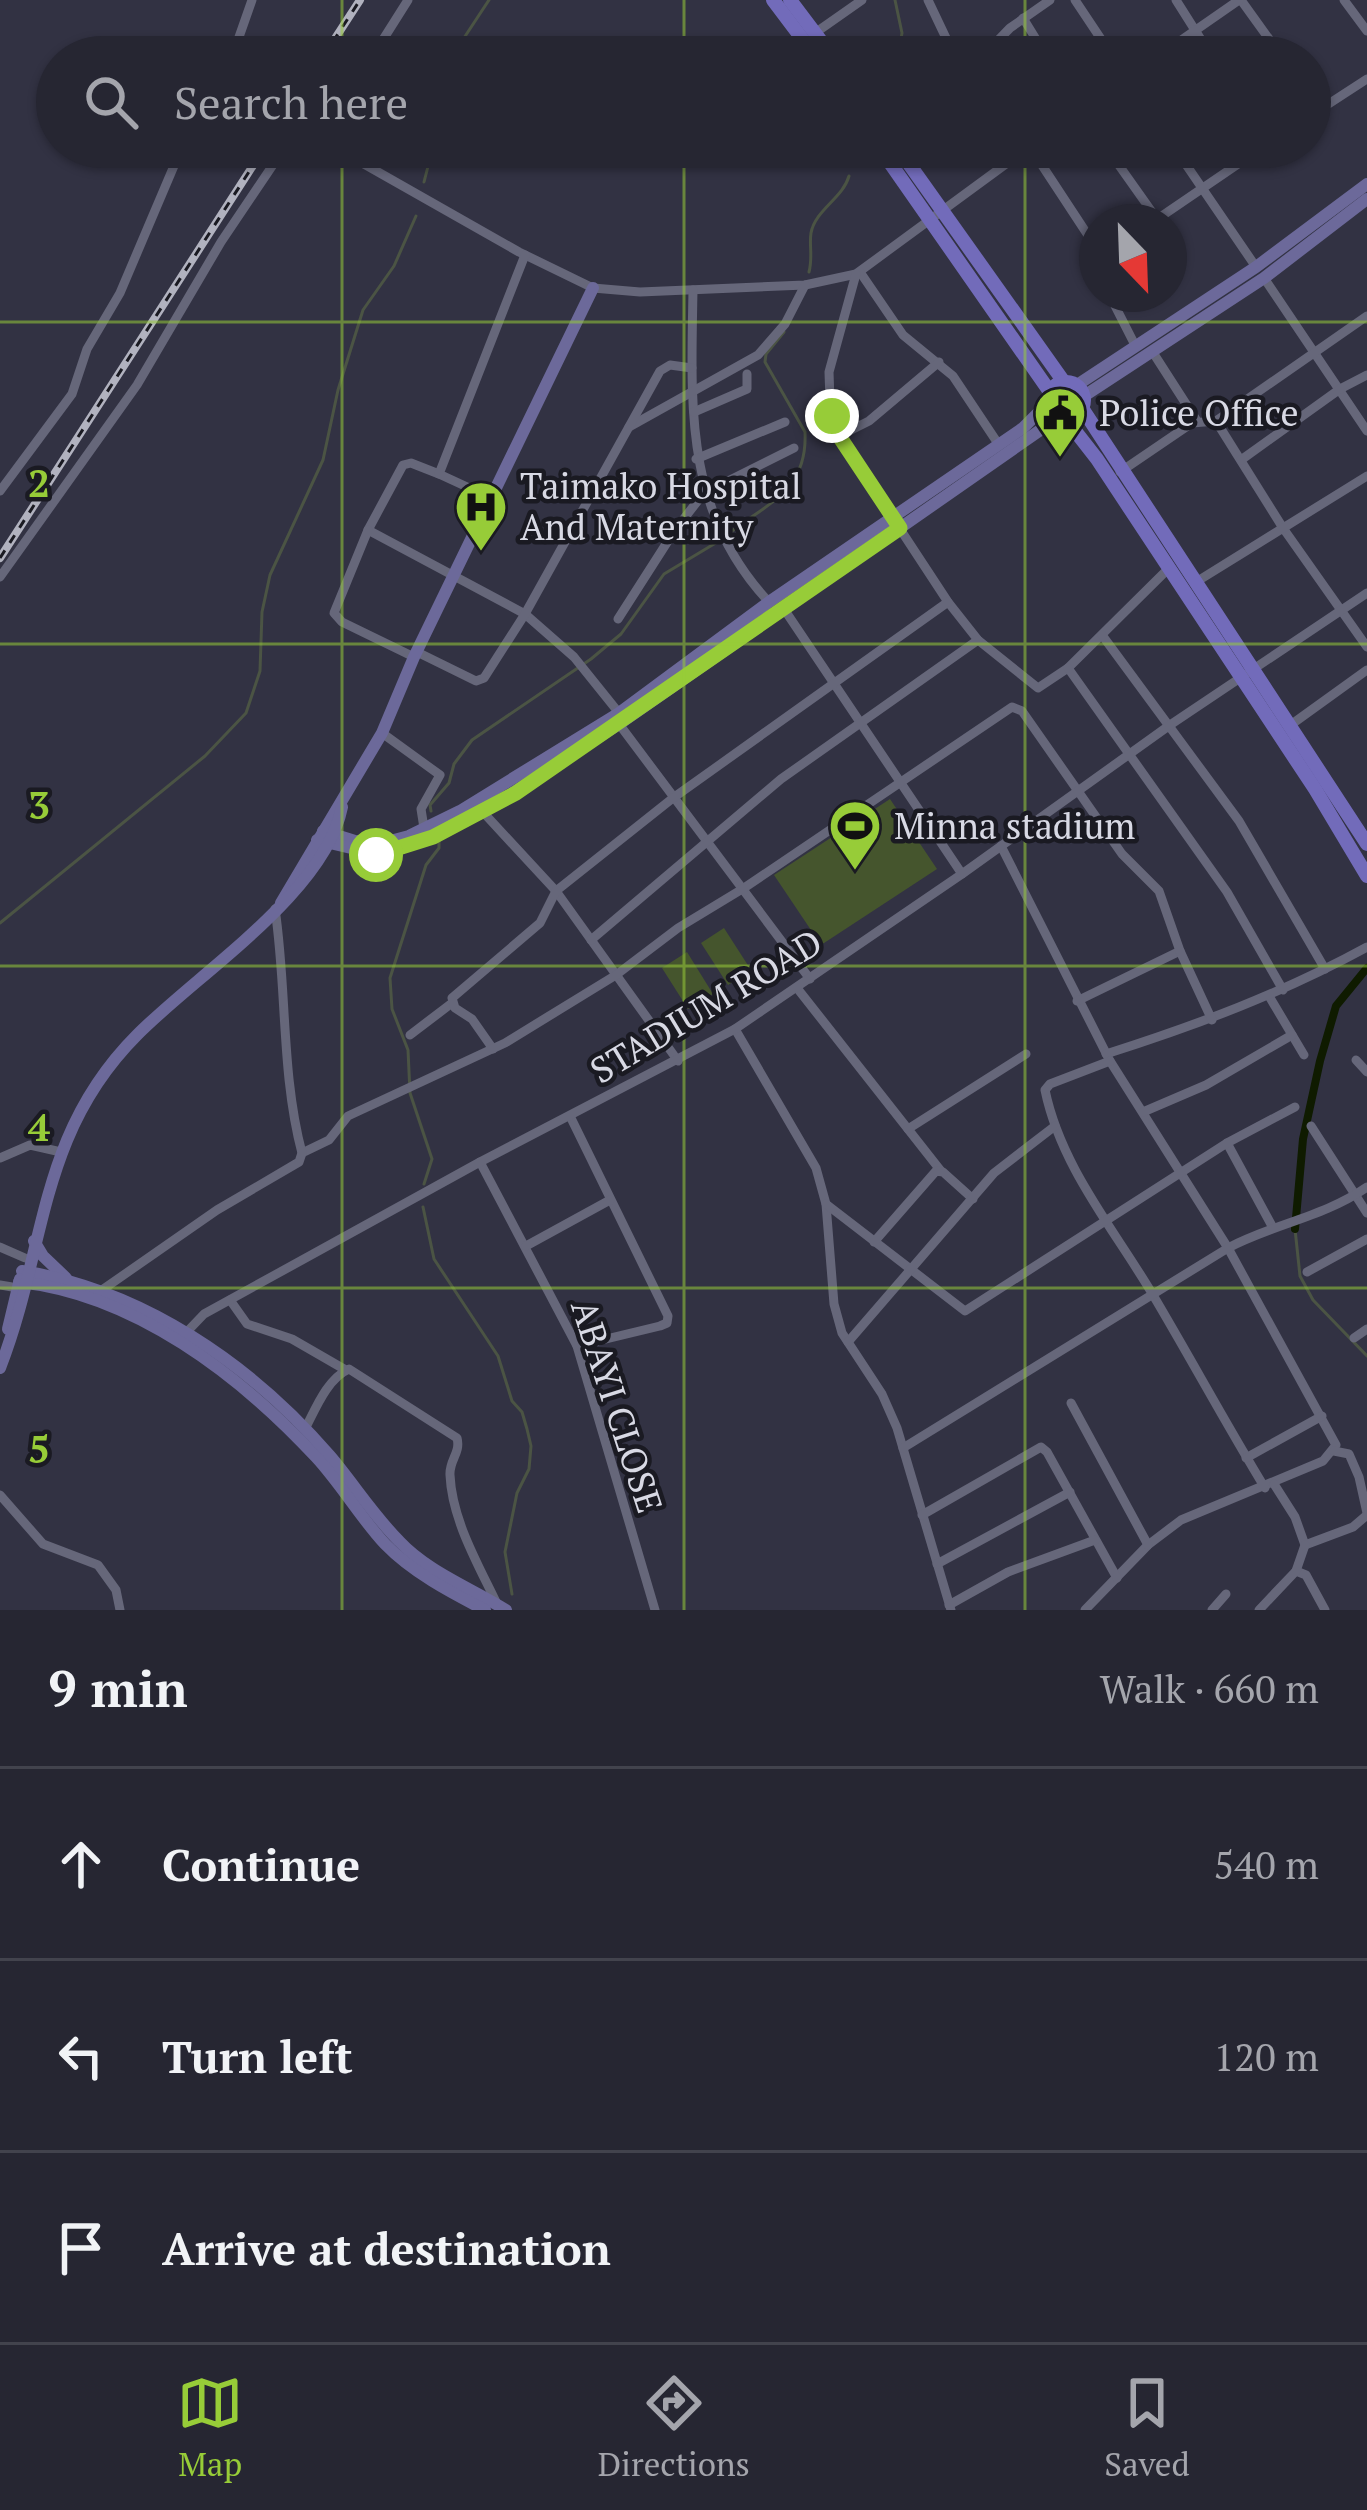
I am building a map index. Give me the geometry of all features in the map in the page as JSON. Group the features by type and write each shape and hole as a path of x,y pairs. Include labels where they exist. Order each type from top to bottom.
{"main road":[{"path":"772,0 800,36"},
{"path":"790,0 817,36"},
{"path":"897,168 1077,393 1120,472 1292,724 1367,844"},
{"path":"908,168 1062,418 1097,459 1315,789 1367,876"},
{"path":"1049,397 1077,393"},
{"path":"1062,418 1076,416 1077,393"}],"street":[{"path":"239,36 252,0"},
{"path":"385,36 408,0"},
{"path":"815,33 862,0"},
{"path":"928,0 945,36"},
{"path":"1004,36 1050,0"},
{"path":"1075,0 1099,36"},
{"path":"1176,0 1200,36"},
{"path":"1187,36 1240,0 1267,36"},
{"path":"1344,0 1367,31"},
{"path":"1023,18 1034,36"},
{"path":"1331,102 1367,79"},
{"path":"0,491 72,394 87,349 120,293 173,168"},
{"path":"0,578 137,385 271,168"},
{"path":"371,168 593,288 640,292 805,285 858,273 1001,168"},
{"path":"1043,168 1079,222"},
{"path":"1120,168 1144,204"},
{"path":"1188,168 1365,425"},
{"path":"1180,204 1232,168"},
{"path":"1077,393 1136,347 1260,273 1367,184"},
{"path":"1077,393 1152,352 1367,199"},
{"path":"439,474 525,255"},
{"path":"858,273 889,319 953,376 999,445"},
{"path":"858,273 830,371 830,401 839,436 978,640 1038,688"},
{"path":"629,427 758,355 785,324 805,285"},
{"path":"302,1153 290,1097 278,906 325,837 382,733 593,288"},
{"path":"692,290 696,460 727,548 769,602"},
{"path":"1116,312 1136,347"},
{"path":"1120,472 1197,421 1216,421 1367,316"},
{"path":"1152,352 1197,421"},
{"path":"839,436 868,421 939,362"},
{"path":"491,498 411,463 403,465 368,530 334,614 342,622 481,681 525,614 660,371 670,365 692,368"},
{"path":"694,412 747,389 747,374"},
{"path":"1241,460 1367,375"},
{"path":"325,837 356,852 376,855 401,849 479,807 784,609 1024,428 1049,397"},
{"path":"619,718 769,602 1062,418"},
{"path":"1216,421 1283,528 1367,647"},
{"path":"696,460 785,422"},
{"path":"618,619 675,530 707,490 794,448"},
{"path":"1196,582 1367,476"},
{"path":"368,530 525,614 574,657 810,979"},
{"path":"102,1290 217,1210 295,1165 302,1153 329,1140 348,1116 493,1048 616,975 678,928 1007,709 1018,708 1068,668 1167,570"},
{"name":"STADIUM ROAD","path":"183,1336 204,1314 735,1028 1367,593"},
{"path":"410,1035 540,923 556,890 673,798 948,602"},
{"path":"784,609 962,874"},
{"path":"1102,635 1239,821 1325,969"},
{"path":"591,940 781,779 978,640"},
{"path":"1068,668 1227,892 1283,990"},
{"path":"1292,724 1367,670"},
{"path":"1018,708 1122,854 1159,891 1212,1020"},
{"path":"382,733 440,776 421,809 424,828"},
{"path":"325,837 379,844 479,807"},
{"path":"479,807 556,890 678,1061"},
{"path":"312,870 325,837"},
{"path":"1001,846 1108,1058 1228,1248 1334,1438 1334,1451"},
{"path":"0,1365 61,1152 105,1072 135,1036 312,870 331,857 356,852"},
{"path":"1259,1610 1296,1571 1305,1545 1295,1517 1246,1458 1107,1222 1055,1126 1046,1090 1108,1058 1283,990 1367,946"},
{"path":"1077,1001 1180,951"},
{"path":"797,988 940,1171 974,1199"},
{"path":"1268,996 1304,1055"},
{"path":"452,1003 493,1048"},
{"path":"735,1028 816,1168 826,1204 834,1304 848,1342 882,1394 903,1448 950,1608 1008,1572 1095,1540"},
{"path":"1143,1112 1206,1085 1292,1035"},
{"path":"908,1129 1026,1054"},
{"path":"1356,1060 1367,1072"},
{"path":"826,1204 965,1311 1227,1143 1295,1107"},
{"path":"570,1116 668,1316 660,1326 577,1346"},
{"path":"848,1342 1011,1157 1055,1126"},
{"path":"1312,1126 1367,1213"},
{"path":"1227,1143 1277,1224"},
{"path":"0,1158 30,1145 61,1152"},
{"name":"ABAYI CLOSE","path":"480,1162 577,1346 655,1610"},
{"path":"874,1242 932,1174 940,1171"},
{"path":"903,1448 1228,1248 1277,1224 1306,1218 1367,1187"},
{"path":"526,1246 610,1200"},
{"path":"35,1237 49,1263 71,1283"},
{"path":"1307,1272 1367,1240"},
{"path":"0,1246 24,1276 183,1336 297,1437 392,1550 448,1591 496,1608"},
{"path":"21,1315 24,1276"},
{"path":"0,1285 24,1276 102,1290 183,1336 305,1429 399,1542 496,1608"},
{"path":"0,1365 21,1315 34,1299 56,1289"},
{"path":"230,1300 247,1324 292,1339 344,1370 353,1370 459,1441 450,1476 457,1513 496,1608"},
{"path":"1354,1338 1367,1329"},
{"path":"305,1429 344,1370"},
{"path":"1072,1403 1148,1545"},
{"path":"1246,1458 1322,1416"},
{"path":"922,1515 1041,1447 1117,1578"},
{"path":"1085,1610 1148,1545 1180,1520 1270,1486 1334,1451 1349,1454 1367,1514 1353,1527 1305,1545"},
{"path":"937,1564 1070,1492"},
{"path":"0,1495 43,1544 98,1564 116,1590 120,1610"},
{"path":"1296,1571 1306,1575 1324,1610"},
{"path":"1212,1610 1226,1594"},
{"path":"1094,1601 1106,1610"}],"green space":[{"name":"Minna stadium","path":"890,799 937,869 821,945 774,875"},
{"path":"724,928 751,970 728,985 701,943"},
{"path":"687,952 713,994 688,1009 662,968"}],"waterway":[{"path":"465,36 489,0"},
{"path":"895,0 902,36"},
{"path":"424,182 428,168"},
{"path":"809,272 814,225 849,176"},
{"path":"0,923 205,756 246,713 260,671 262,612 270,575 323,460 363,310 394,266 416,216"},
{"path":"727,535 792,483 804,452 805,432 765,362 784,332"},
{"path":"431,811 430,805 449,783 454,764 472,740 591,659 621,634 664,574 719,541"},
{"path":"424,1184 432,1159 410,1093 408,1050 392,1009 390,978 426,865 439,848 439,840"},
{"path":"1295,1229 1303,1139 1320,1061 1336,1006 1367,968"},
{"path":"423,1207 434,1259 498,1356 531,1446 505,1552 512,1594"},
{"path":"1295,1229 1300,1276 1313,1300 1367,1356"}],"railway":[{"path":"337,36 360,0"},
{"path":"0,558 251,168"}],"place":[{"name":"Police Office","path":"1060,459"},
{"name":"Taimako Hospital And Maternity","path":"481,553"},
{"name":"Minna stadium","path":"855,872"}],"route":[{"path":"376,855 433,837 516,793 900,528 839,436 832,416"}]}
